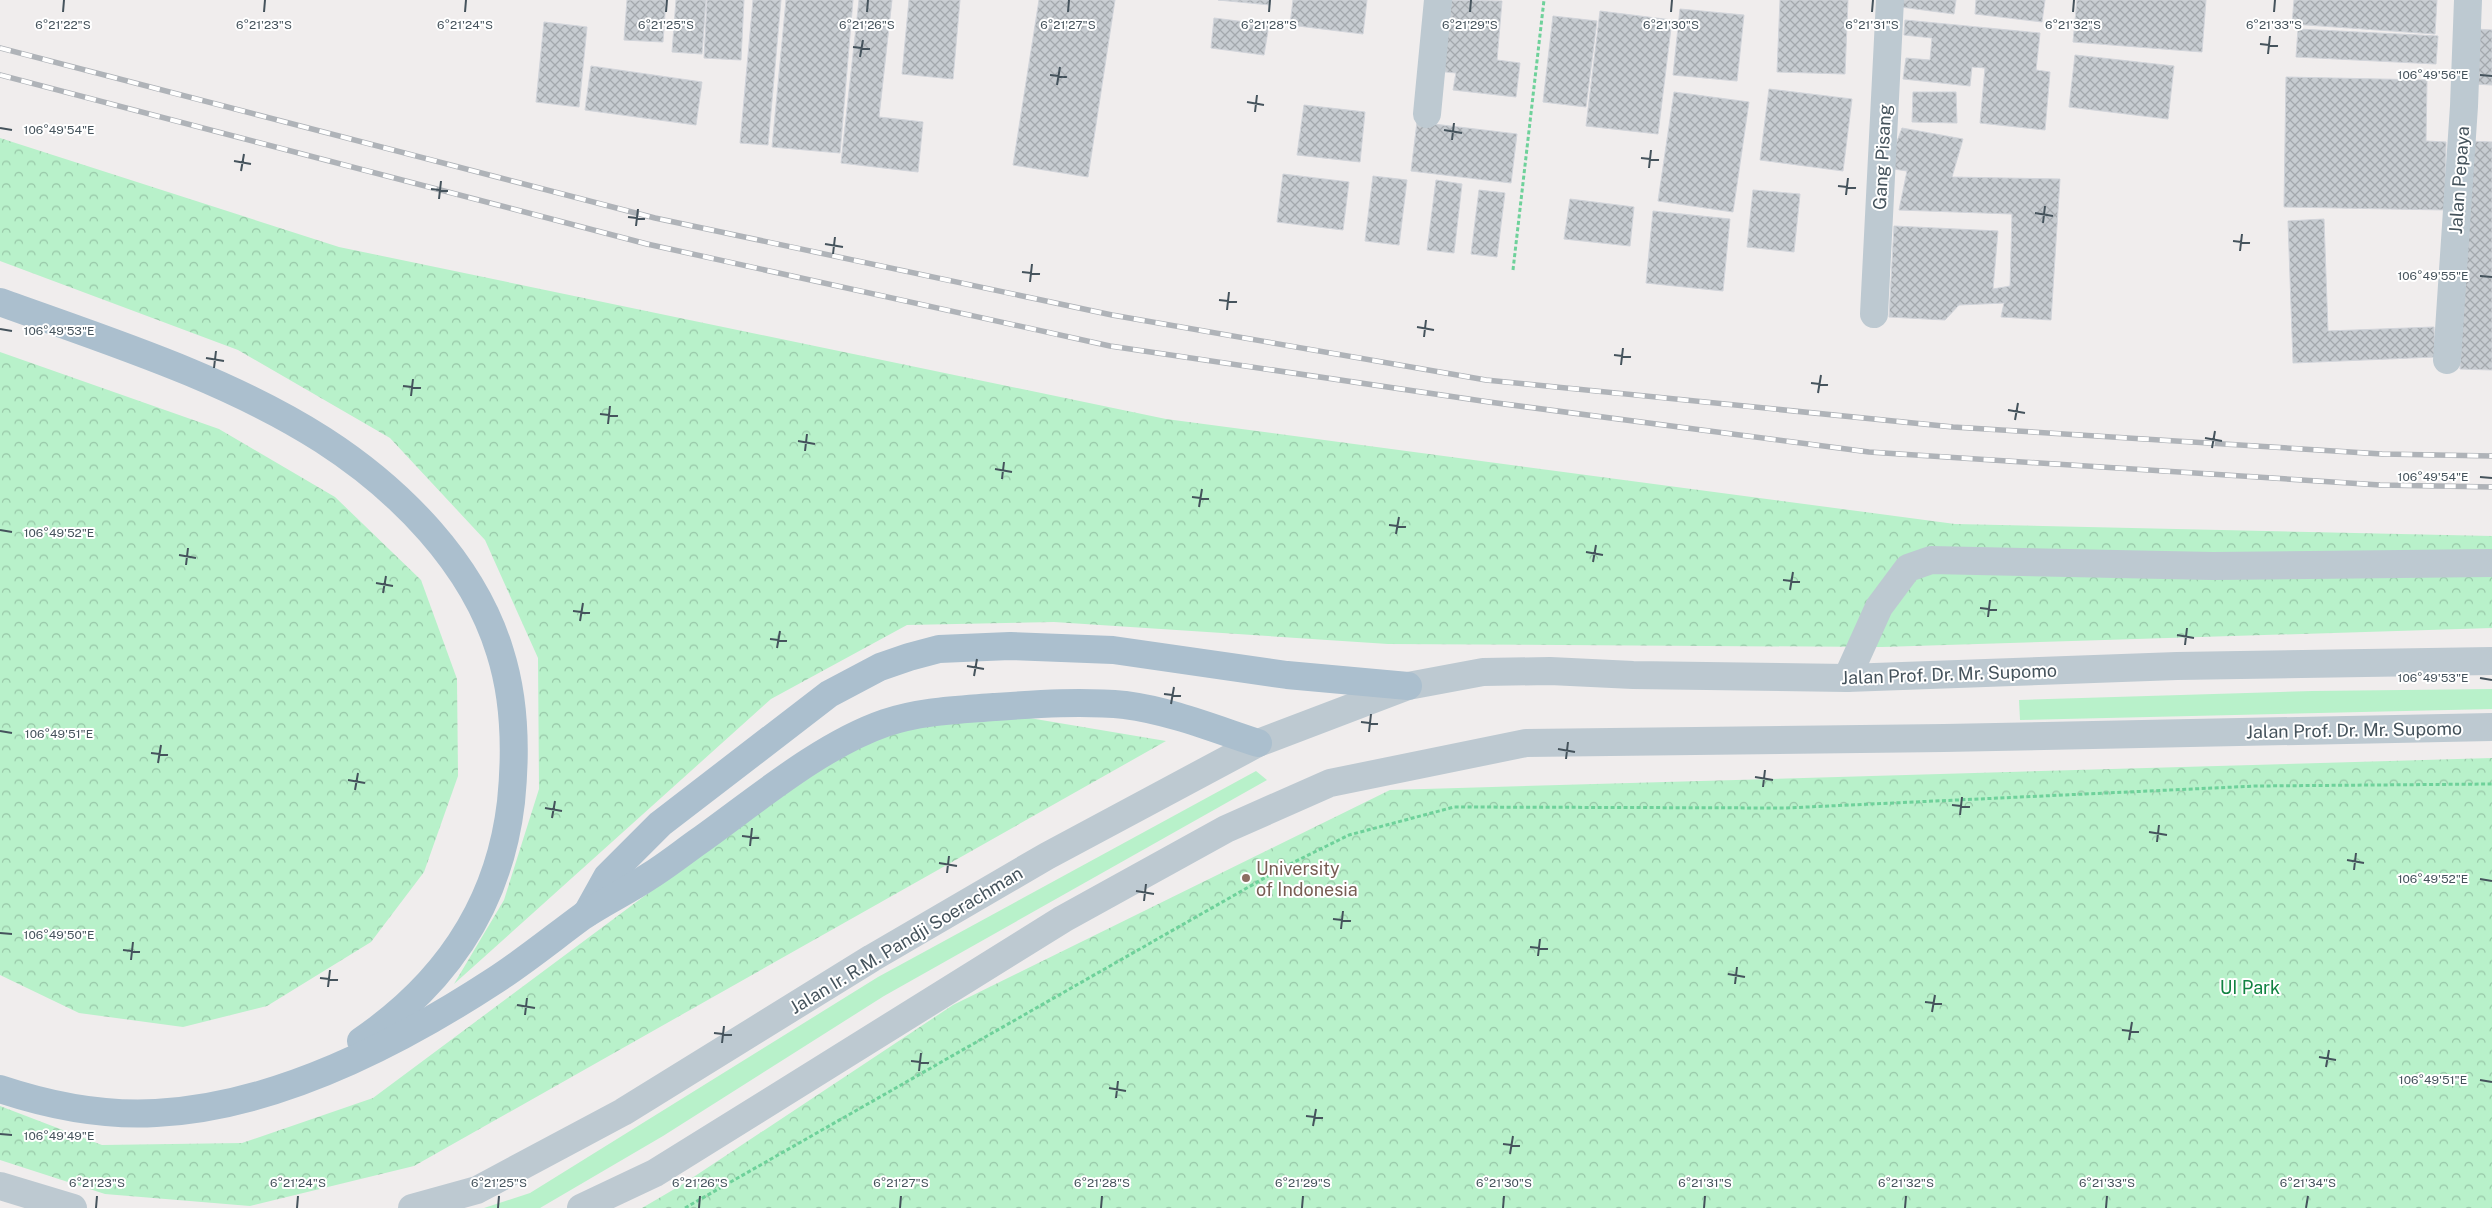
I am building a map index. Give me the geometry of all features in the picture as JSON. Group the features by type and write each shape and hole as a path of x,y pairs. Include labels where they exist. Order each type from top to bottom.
{"main road":[{"path":"0,302 89,334 238,395 321,439 356,462 428,529 455,563 481,606 500,652 509,690 513,728 513,782 508,832 493,877 478,913 454,955 424,990 386,1024 306,1079"},
{"path":"586,914 608,877 660,824 829,694 858,678 909,657 939,649 1010,646 1113,650 1287,675 1408,686"},
{"path":"0,1090 36,1102 76,1109 121,1114 156,1113 192,1110 234,1101 306,1079 374,1049 455,1006 523,961 586,914 647,878 826,751 858,734 909,716 934,711 1089,702 1129,706 1173,715 1258,743"}],"street":[{"path":"1427,114 1438,0"},
{"name":"Gang Pisang","path":"1874,314 1890,0"},
{"name":"Jalan Pepaya","path":"2447,360 2464,106 2468,0"},
{"path":"1847,678 1879,607 1908,568 1930,560 2213,566 2492,563"},
{"name":"Jalan Prof. Dr. Mr. Supomo","path":"1408,686 1483,672 1550,671 1633,675 1847,678 2177,666 2492,661"},
{"name":"Jalan Ir. R.M. Pandji Soerachman","path":"412,1208 478,1190 606,1121 880,953 1047,856 1258,743 1408,686"},
{"name":"Jalan Prof. Dr. Mr. Supomo","path":"581,1208 655,1173 1062,919 1226,829 1330,783 1526,743 1963,738 2492,727"},
{"path":"0,1186 73,1208"}],"path":[{"path":"1512,270 1544,0"},
{"path":"684,1208 1282,868 1348,835 1454,807 1786,808 2256,786 2492,784"}],"green space":[{"path":"0,138 339,247 1166,419 1955,524 2492,536 2492,628 1882,647 1388,644 1054,622 907,625 771,699 454,984 504,900 539,789 538,658 485,540 390,438 238,350 0,261"},
{"path":"0,352 219,429 335,497 421,580 457,679 458,776 424,872 371,942 267,1006 183,1027 79,1013 0,975"},
{"path":"2492,689 2492,709 2020,720 2019,700 2312,691"},
{"path":"1005,714 1166,741 414,1166 250,1206 105,1194 0,1160 0,1106 102,1145 242,1143 373,1098 791,787 870,732"},
{"name":"UI Park","path":"2492,758 2492,1208 642,1208 683,1184 953,1005 1390,790"},
{"path":"1256,771 1267,780 884,996 663,1136 540,1208 484,1208 530,1193 878,977"}],"building":[{"path":"627,0 666,0 663,42 624,40"},
{"path":"676,0 706,0 702,54 672,52"},
{"path":"707,0 744,0 741,60 704,58"},
{"path":"753,0 781,0 768,145 740,143"},
{"path":"786,0 853,0 840,153 772,147"},
{"path":"859,0 892,0 879,117 923,122 918,172 841,163"},
{"path":"909,0 960,0 953,79 902,74"},
{"path":"1039,0 1115,0 1088,177 1013,165"},
{"path":"1218,0 1270,0 1270,5"},
{"path":"1293,0 1367,0 1363,34 1290,25"},
{"path":"1442,0 1502,1 1497,60 1520,63 1516,97 1453,90 1456,73 1436,71"},
{"path":"1780,0 1848,0 1845,74 1777,72"},
{"path":"1894,0 1956,0 1954,14 1893,6"},
{"path":"1976,0 2045,0 2042,22 1975,14"},
{"path":"2077,0 2206,0 2202,52 2073,42"},
{"path":"2294,0 2437,0 2435,34 2292,24"},
{"path":"1680,9 1744,15 1737,81 1673,75"},
{"path":"1600,11 1672,20 1658,134 1586,126"},
{"path":"1553,16 1597,21 1586,107 1543,102"},
{"path":"1214,18 1269,25 1264,55 1211,48"},
{"path":"1905,20 2040,33 2036,70 2050,72 2045,130 1980,123 1985,68 1972,67 1970,86 1903,79 1906,58 1930,60 1932,38 1904,35"},
{"path":"544,22 587,27 579,107 536,102"},
{"path":"2298,29 2438,36 2436,64 2296,57"},
{"path":"2476,29 2492,30 2492,85 2473,84"},
{"path":"2075,55 2174,66 2168,119 2069,107"},
{"path":"591,66 702,82 696,125 585,110"},
{"path":"2286,77 2427,80 2426,141 2446,142 2445,210 2284,207"},
{"path":"1769,89 1852,99 1843,171 1760,160"},
{"path":"1674,92 1749,102 1733,212 1658,201"},
{"path":"1913,92 1956,92 1957,123 1912,122"},
{"path":"1304,105 1365,112 1360,162 1297,155"},
{"path":"1417,122 1517,134 1511,183 1411,171"},
{"path":"1902,128 1963,139 1952,177 2060,179 2051,320 2001,317 2004,303 1959,305 1945,320 1889,317 1894,226 1998,231 1993,289 2010,286 2012,214 1899,210 1907,171 1887,168"},
{"path":"2469,141 2492,142 2492,370 2460,369"},
{"path":"1283,174 1349,182 1343,230 1277,222"},
{"path":"1373,176 1407,180 1399,245 1365,241"},
{"path":"1436,180 1462,184 1454,253 1427,250"},
{"path":"1479,190 1505,193 1497,257 1471,254"},
{"path":"1753,190 1800,194 1794,252 1747,247"},
{"path":"1570,199 1634,207 1630,246 1564,239"},
{"path":"1653,211 1730,219 1723,291 1646,283"},
{"path":"2324,219 2328,331 2434,327 2435,357 2293,363 2288,221"}],"railway":[{"path":"0,48 655,218 1112,315 1486,380 1953,427 2382,454 2492,456"},
{"path":"0,75 647,244 1110,346 1489,402 1869,452 2380,485 2492,487"}],"place":[{"name":"University of Indonesia","path":"1246,878"}]}
